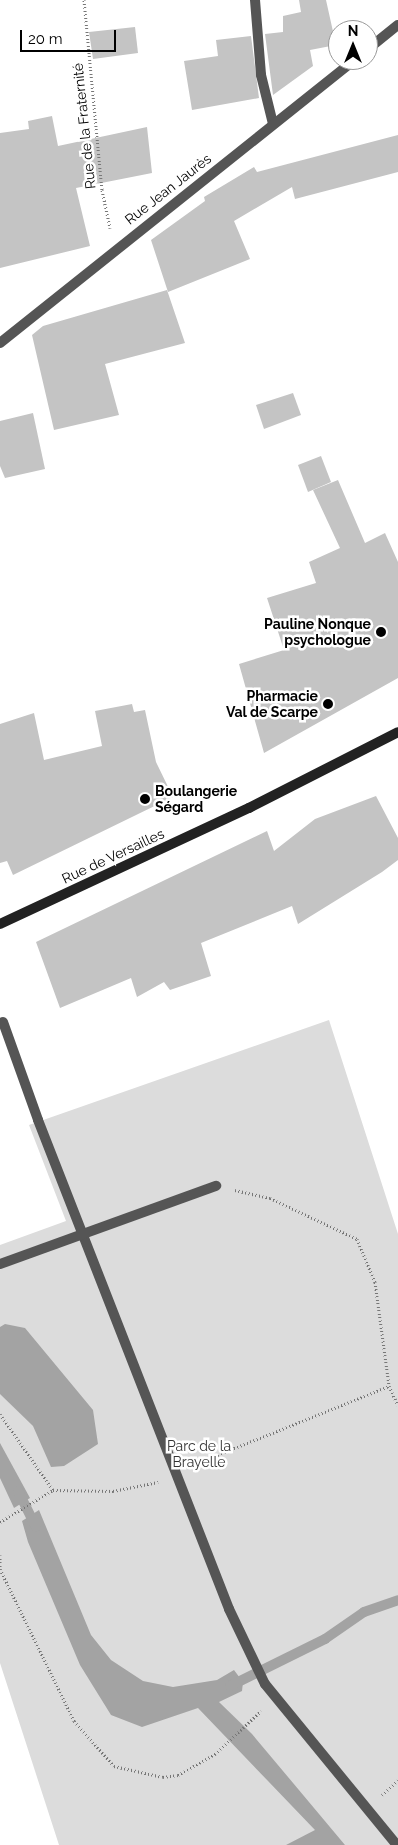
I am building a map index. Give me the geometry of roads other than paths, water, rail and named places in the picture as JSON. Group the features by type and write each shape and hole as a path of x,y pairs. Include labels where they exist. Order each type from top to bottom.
{"street":[{"path":"255,0 261,75 273,124"},
{"path":"378,41 398,25"},
{"name":"Rue Jean Jaurès","path":"0,343 115,248 341,70"},
{"name":"Rue de Versailles","path":"0,924 249,808 398,732"},
{"path":"2,1022 38,1120 85,1234 176,1473 266,1684 397,1845"},
{"path":"0,1264 216,1186"}],"waterway":[{"path":"18,1491 36,1527"},
{"path":"230,1686 325,1639 364,1612 398,1600"}],"place":[{"name":"Pauline Nonque psychologue","path":"381,632"},
{"name":"Pharmacie Val de Scarpe","path":"328,704"},
{"name":"Boulangerie Ségard","path":"145,799"}],"park label":[{"name":"Parc de la Brayelle","path":"199,1454"}]}
